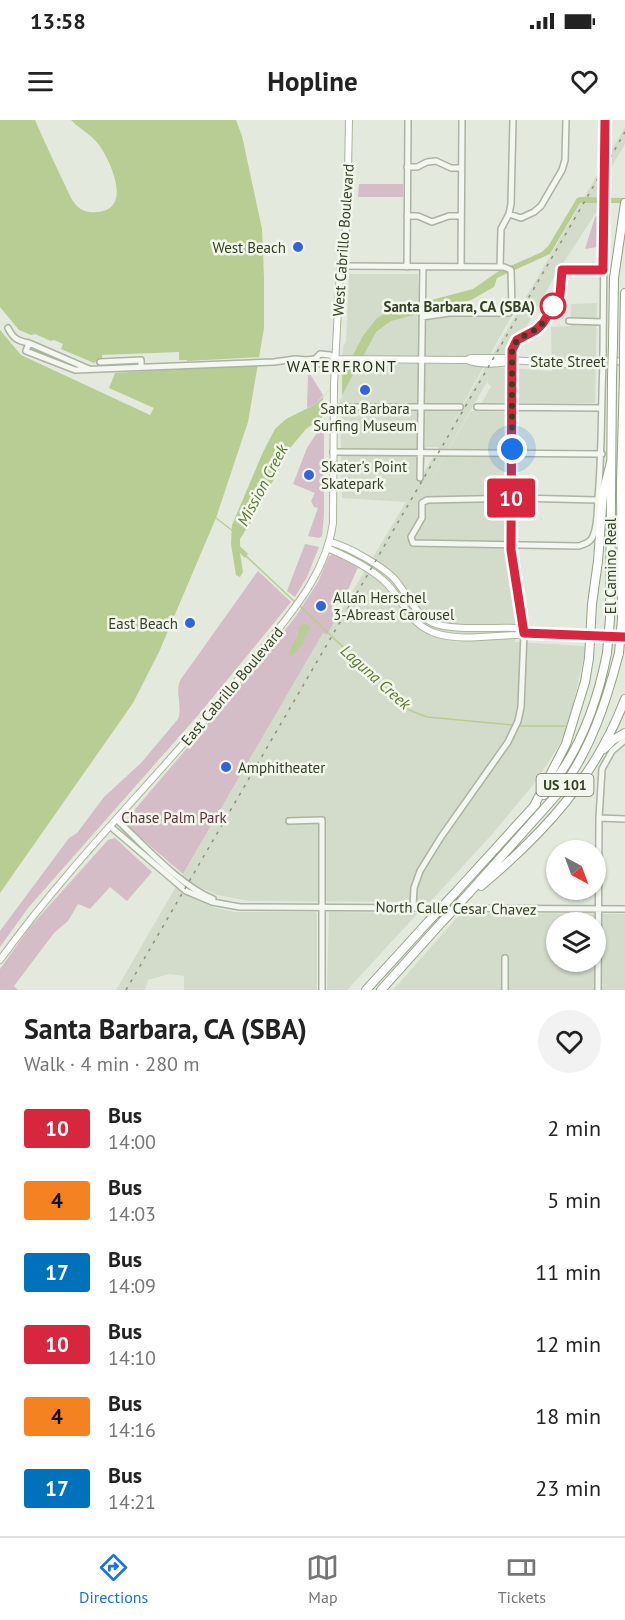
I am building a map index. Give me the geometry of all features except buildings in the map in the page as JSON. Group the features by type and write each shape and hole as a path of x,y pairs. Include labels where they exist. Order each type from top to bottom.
{"highway":[{"name":"El Camino Real","path":"366,990 556,780 582,734 597,697 607,653 610,620 614,278 625,203"},
{"name":"El Camino Real","path":"381,990 560,791 573,772 599,721 619,653 622,619 625,292"},
{"path":"622,439 625,474"},
{"path":"534,806 570,734 585,682 603,494 611,462"},
{"path":"596,760 625,699"},
{"path":"469,893 482,886 555,817 608,744 625,733"}],"main road":[{"name":"West Cabrillo Boulevard","path":"335,359 341,266 347,220 349,120"},
{"name":"State Street","path":"335,359 507,358 565,364 625,360"},
{"name":"East Cabrillo Boulevard","path":"0,960 30,919 224,698 295,608 313,580 329,545 333,523 335,359"},
{"path":"329,545 338,544 390,575 417,612 435,624 448,627 516,628 524,633 625,637"}],"street":[{"path":"407,267 408,120"},
{"path":"461,267 462,120"},
{"path":"502,267 501,229 509,214 511,204 513,120"},
{"path":"509,214 521,218 534,212 543,202 564,164 566,120"},
{"path":"597,500 429,499 423,502 422,518 411,537 413,543 579,546 592,539 594,533 602,454 605,120"},
{"path":"407,167 417,167 436,161 451,168 461,168"},
{"path":"407,216 418,216 432,222 449,216 460,216"},
{"path":"341,266 502,267 512,272 511,311 422,315"},
{"path":"420,478 423,267"},
{"path":"413,907 414,888 420,871 513,733 518,721 522,698 524,633 511,545 514,345 517,340 540,327 560,295 562,270 603,270"},
{"path":"569,321 603,322"},
{"path":"8,328 13,338 20,342 29,343 89,369 307,360 315,359 320,354 330,355 335,359 329,364 320,364 315,359"},
{"path":"100,363 141,360 141,367"},
{"path":"334,406 460,407"},
{"path":"477,407 601,408"},
{"path":"333,452 602,454"},
{"path":"598,990 599,818 602,769 612,752 625,740"},
{"path":"599,818 625,819"},
{"path":"117,820 180,878 196,890 220,902"},
{"path":"289,820 322,820 322,990"},
{"path":"111,827 186,891 212,902 220,902"},
{"name":"North Calle Cesar Chavez","path":"220,902 243,907 625,909"},
{"path":"505,958 505,990"}],"shaded area":[{"path":"625,127 625,144 599,188 599,208 556,274 523,333 514,338 495,367 552,371 551,327 570,326 571,304 597,303 595,403 482,403 491,386 487,383 488,380 418,502 471,411 507,412 505,551 515,611 515,642 584,646 586,649 566,734 537,780 494,832 430,902 408,900 405,902 249,901 217,895 196,885 189,897 215,908 235,912 315,912 317,914 317,990 184,990 184,976 169,974 148,980 145,990 116,990 323,633 327,634 439,447 426,447 423,473 406,502 342,498 340,397 343,346 346,342 349,274 418,274 420,320 445,317 511,317 447,433"},
{"path":"329,912 418,913 347,990 327,990"},
{"path":"461,913 546,914 546,972 606,972 606,914 625,914 625,990 393,990"}],"green space":[{"path":"359,184 403,184 403,197 358,197"},
{"path":"598,215 598,247 585,249 595,217"},
{"path":"310,374 323,395 316,404 307,408 308,375"},
{"path":"324,422 324,515 322,536 319,538 308,536 318,508 314,507 311,501 315,493 293,484 307,448"},
{"path":"305,544 319,547 307,577 295,597 287,591"},
{"name":"Chase Palm Park","path":"335,553 358,568 345,595 332,606 333,611 338,615 327,635 323,633 183,874 126,825 126,820 296,616 318,582 329,556"},
{"name":"Chase Palm Park","path":"258,571 291,602 200,713 28,908 0,947 0,931 69,838 77,833 104,797 141,763 178,719 180,709 178,688 181,679"},
{"path":"115,838 152,872 127,901 110,887 90,909 78,904 68,921 54,933 14,986 18,990 0,990 0,969 30,927 108,840"}],"water":[{"path":"0,120 35,120 73,201 82,210 99,212 108,209 114,203 117,195 114,177 100,146 71,120 236,120 242,136 262,229 264,328 248,422 216,518 159,652 133,703 0,893"},
{"name":"Mission Creek","path":"577,198 625,198 625,203 580,203 550,254 497,278 494,287 471,300 391,321 376,332 341,397 322,418 306,429 290,448 240,539 240,546 248,554 245,558 240,553 243,572 240,577 236,575 231,544 232,525 275,429 286,419 316,404 342,376 363,336 377,318 390,311 473,289 499,271 542,252 549,245"},
{"path":"308,624 310,629 305,635 303,645 292,656 289,655 298,636 299,627"}],"pier":[{"path":"0,307 19,330 54,340 63,344 61,349 94,363 102,358 102,355 179,352 179,360 263,357 262,364 115,373 109,388 154,408 150,415 21,355 0,330"},
{"path":"342,375 342,398 322,419 323,397"}],"waterway":[{"path":"216,518 233,531"},
{"name":"Laguna Creek","path":"246,556 295,602"},
{"name":"Laguna Creek","path":"299,605 409,710 427,717 514,725"},
{"name":"Laguna Creek","path":"519,726 566,726"}],"railway":[{"path":"126,990 625,132"}],"bus line":[{"name":"10","path":"605,120 603,270 562,270 560,295 543,323 530,334 517,340 512,350 511,550 524,633 625,637"}],"place":[{"name":"West Beach","path":"298,247"},
{"name":"Santa Barbara, CA (SBA)","path":"553,306"},
{"name":"Santa Barbara Surfing Museum","path":"365,390"},
{"name":"Skater's Point Skatepark","path":"309,475"},
{"name":"Allan Herschel 3-Abreast Carousel","path":"321,606"},
{"name":"East Beach","path":"190,623"},
{"name":"Amphitheater","path":"226,767"}],"district":[{"name":"WATERFRONT","path":"342,366"}],"route":[{"path":"512,449 512,350 517,340 540,327 553,306"}]}
